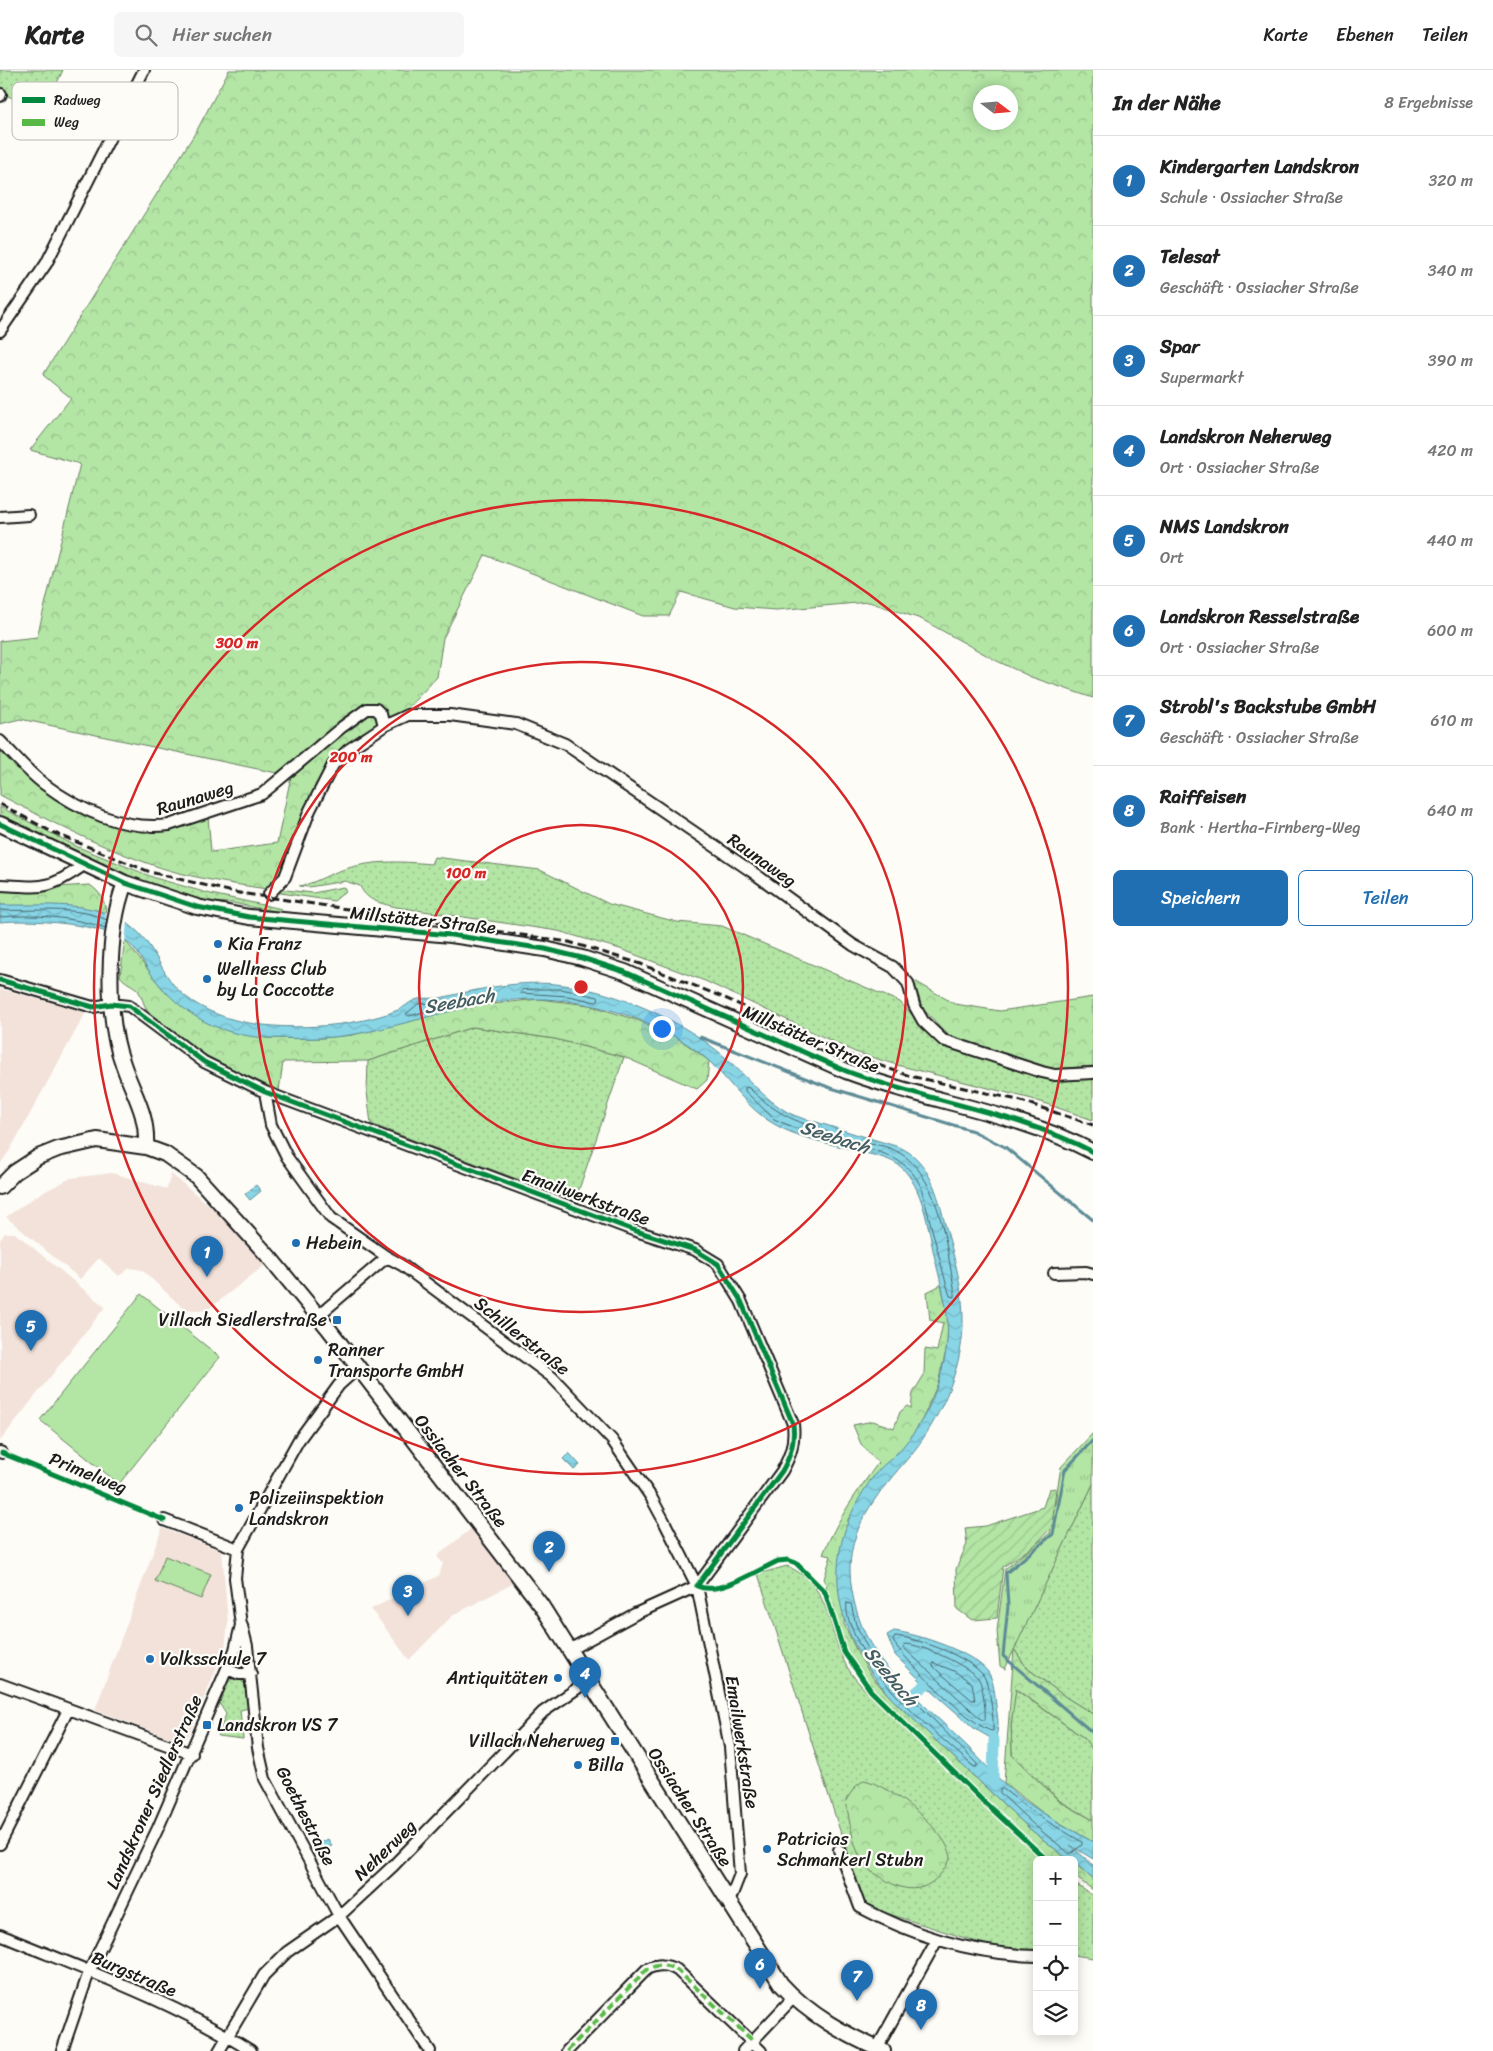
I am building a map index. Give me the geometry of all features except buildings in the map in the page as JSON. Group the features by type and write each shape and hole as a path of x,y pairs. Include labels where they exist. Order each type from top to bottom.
{"street":[{"path":"138,82 144,70"},
{"path":"0,331 46,264 109,140"},
{"path":"0,517 28,515"},
{"name":"Raunaweg","path":"0,741 42,783 75,804 122,823 153,827 169,825 262,794 342,726 366,709 376,709 382,714 384,726"},
{"name":"Raunaweg","path":"269,894 285,878 310,810 333,765 348,750 384,726 408,715 450,715 516,724 565,744 751,871 853,945 893,967 908,983 914,1005 923,1020 943,1040 1055,1075 1093,1073"},
{"name":"Millstätter Straße","path":"0,824 84,865 124,882 178,902 222,913 452,935 536,947 582,958 625,972 846,1071 877,1083 978,1109 1059,1136 1093,1152"},
{"path":"0,884 46,887 60,882 84,865"},
{"path":"124,882 117,912 112,961 111,1004 116,1040 122,1063 144,1114 147,1130 146,1147"},
{"name":"Emailwerkstraße","path":"0,980 93,1007 111,1004 129,1006 204,1062 265,1092 633,1230 695,1250 718,1264 741,1300 792,1424 794,1437 789,1459 697,1586 635,1614 569,1650"},
{"name":"Schillerstraße","path":"265,1092 271,1125 287,1158 331,1218 387,1258 402,1265 552,1377 612,1440 651,1497 697,1586"},
{"name":"Ossiacher Straße","path":"0,1187 15,1172 38,1157 58,1148 97,1140 146,1147 165,1154 196,1176 271,1259 318,1316 541,1605 771,1969 794,1998 837,2029 880,2050"},
{"path":"318,1316 387,1258"},
{"path":"1054,1273 1086,1272 1093,1274"},
{"name":"Landskroner Siedlerstraße","path":"62,2051 89,1972 192,1754 226,1669 241,1626 235,1578 238,1549 298,1441 339,1385 358,1368"},
{"path":"164,1520 238,1549"},
{"name":"Emailwerkstraße","path":"697,1586 730,1747 736,1804 740,1874 729,1902"},
{"name":"Goethestraße","path":"241,1626 248,1646 258,1748 265,1779 339,1916 430,2051"},
{"path":"226,1669 250,1674"},
{"name":"Neherweg","path":"219,2051 264,1975 287,1952 339,1916 393,1866 543,1712 588,1681"},
{"path":"0,1684 192,1754"},
{"path":"0,1844 68,1710"},
{"path":"839,1850 860,1907 893,1925 937,1940 1016,1955 1033,1956"},
{"name":"Burgstraße","path":"0,1935 154,1999 227,2035 251,2051"},
{"path":"880,2050 937,1940"},
{"path":"567,2051 647,1969 657,1965 668,1965 677,1970 752,2040 761,2051"},
{"path":"743,2051 794,1998"}],"shaded area":[{"path":"0,989 81,1010 85,1014 10,1150 0,1164"},
{"path":"112,1173 167,1189 171,1174 220,1214 265,1265 206,1311 184,1309 142,1270 130,1268 119,1276 99,1258 80,1279 6,1217 38,1195 71,1178"},
{"path":"5,1233 15,1233 105,1307 0,1441 0,1240"},
{"path":"162,1528 222,1551 228,1622 225,1648 188,1736 178,1741 95,1710"},
{"path":"472,1528 514,1583 452,1616 409,1660 371,1609 438,1576 443,1564 437,1556"}],"green space":[{"path":"0,70 63,70 57,82 12,82 12,98 0,92"},
{"path":"229,70 1093,70 1093,698 1031,677 997,661 921,619 869,602 776,610 735,607 681,592 669,616 643,616 485,555 443,638 437,677 403,713 361,733 328,766 276,880 267,889 221,882 161,868 72,832 0,795 0,747 38,784 108,820 141,832 162,830 208,816 211,852 277,843 291,776 20,719 0,724 0,641 37,637 80,464 30,450 71,398 43,375 197,130"},
{"path":"0,807 78,847 155,878 211,894 282,909 281,911 274,912 233,903 198,902 155,888 54,844 0,816"},
{"path":"434,857 540,870 609,904 677,922 722,926 900,1002 934,1038 954,1049 1000,1062 1093,1077 1093,1120 1032,1099 897,1065 855,1052 705,981 620,949 558,931 396,907 371,899 360,886 345,881 309,887 299,886 350,867 396,862 431,864"},
{"path":"90,885 102,897 106,914 96,910 0,905 0,890"},
{"path":"343,887 346,891 334,901 274,892 277,889 313,893"},
{"path":"125,940 166,993 266,1038 322,1038 352,1035 463,1007 539,999 589,1005 637,1020 677,1037 709,1061 707,1080 697,1089 624,1057 555,1039 473,1027 368,1061 283,1062 279,1091 209,1057 190,1046 159,1023 146,1009 138,990 120,976"},
{"path":"913,980 955,1004 1000,1011 1093,997 1093,1066 1051,1069 949,1036 923,1009"},
{"path":"473,1027 555,1039 624,1057 575,1201 371,1124 367,1092 368,1061"},
{"path":"941,1285 948,1314 947,1347 938,1383 924,1416 914,1433 848,1519 844,1624 858,1654 873,1678 893,1700 1030,1829 1064,1856 1047,1856 1035,1847 903,1721 856,1669 846,1652 824,1579 831,1556 823,1554 828,1542 848,1507 878,1463 861,1444 853,1425 873,1421 894,1428 900,1412 907,1406 911,1408 913,1393 924,1375 925,1349 937,1351 943,1323 930,1320 927,1292"},
{"path":"141,1294 220,1357 119,1484 40,1420"},
{"path":"1093,1433 1093,1484 1005,1669 1000,1666 997,1631 1005,1569 1050,1533 1061,1467"},
{"path":"1093,1484 1093,1714 1067,1698 1027,1668 1014,1649"},
{"path":"1056,1488 1052,1527 1035,1545 1003,1567 997,1618 972,1620 957,1609 956,1569 967,1544 965,1528 986,1526 1043,1507 1049,1489"},
{"path":"165,1556 211,1574 201,1599 155,1581"},
{"path":"787,1566 803,1575 814,1586 822,1599 843,1659 856,1680 1039,1856 1033,1856 1033,1951 990,1946 864,1906 758,1574","holes":["887,1790 906,1805 866,1867 853,1835 846,1800"]},
{"path":"243,1647 245,1666 243,1668 236,1663"},
{"path":"1014,1649 1027,1668 1067,1698 1093,1714 1093,1750 1084,1738 1016,1689 1011,1725 1012,1755 1059,1801 1093,1820 1093,1842 1043,1813 1004,1783"},
{"path":"232,1679 239,1679 247,1685 249,1708 240,1710 243,1739 218,1736 226,1714 219,1703 226,1684"},
{"path":"1015,1689 1084,1738 1093,1750 1093,1820 1060,1801 1012,1755 1011,1725"},
{"path":"864,1780 888,1790 915,1810 939,1834 947,1846 951,1857 938,1877 930,1883 913,1889 903,1888 892,1884 865,1866 857,1851 846,1800 855,1787"},
{"path":"1078,1866 1093,1878 1093,1890 1078,1879"},
{"path":"1078,1886 1093,1896 1093,1958 1078,1956"}],"water":[{"name":"Seebach","path":"0,905 68,906 101,911 117,917 138,932 154,953 172,983 185,996 200,1006 218,1014 254,1024 295,1027 360,1021 400,1009 418,999 440,998 486,988 517,984 548,983 607,994 650,1010 691,1032 726,1058 764,1094 789,1113 899,1147 918,1160 931,1179 955,1261 962,1299 962,1342 953,1378 939,1412 920,1443 878,1494 862,1521 852,1551 850,1568 854,1601 865,1634 886,1667 1017,1795 1044,1814 1093,1842 1093,1859 1070,1845 1093,1865 1093,1878 1078,1866 1078,1856 1064,1856 1030,1829 893,1700 872,1674 856,1647 845,1620 839,1592 838,1564 844,1535 855,1506 873,1477 903,1447 922,1420 936,1390 947,1346 948,1331 945,1303 924,1208 915,1185 901,1167 884,1158 807,1138 774,1124 748,1104 711,1063 696,1051 662,1030 625,1014 567,1001 513,1000 460,1009 345,1036 269,1038 251,1036 219,1028 190,1013 165,991 129,943 113,934 82,926 46,922 0,922"},
{"path":"256,1185 261,1191 250,1200 245,1194"},
{"path":"569,1453 580,1465 574,1470 563,1459"},
{"path":"894,1631 930,1640 958,1651 981,1665 988,1672 994,1689 998,1720 998,1728 994,1740 975,1729 925,1685 895,1655 887,1635"},
{"path":"328,1839 332,1846 319,1852 315,1845"}],"pier":[{"path":"106,911 127,921 125,943 104,935"}],"waterway":[{"path":"700,1037 828,1087 973,1131 1005,1147 1093,1220"},
{"path":"1093,1440 1065,1470 1053,1534 1006,1573 1008,1606 1003,1656 1093,1733"},
{"path":"908,1699 925,1685"},
{"path":"993,1782 994,1740"}],"railway":[{"path":"0,804 52,832 150,872 233,892 569,942 641,964 725,998 841,1052 910,1076 1018,1100 1093,1125"}],"marked path":[{"path":"567,2051 647,1969 655,1966 666,1966 677,1970 752,2040"}],"cycle path":[{"path":"0,824 125,883 197,907 249,917 451,935 545,949 582,958 625,972 846,1071 877,1082 1033,1126 1093,1152"},
{"path":"0,980 93,1007 111,1004 129,1006 204,1062 265,1092 633,1230 695,1250 718,1264 741,1301 793,1424 793,1443 782,1471 697,1586 716,1588 738,1581 778,1561 788,1560 796,1563 825,1592 844,1652 871,1691 981,1799 1043,1856"},
{"name":"Primelweg","path":"2,1453 164,1520"}],"place":[{"name":"Kia Franz","path":"218,944"},
{"name":"Wellness Club by La Coccotte","path":"207,979"},
{"name":"Hebein","path":"296,1243"},
{"name":"Kindergarten Landskron","path":"207,1277"},
{"name":"Villach Siedlerstraße","path":"337,1320"},
{"name":"NMS Landskron","path":"31,1351"},
{"name":"Ranner Transporte GmbH","path":"318,1360"},
{"name":"Polizeiinspektion Landskron","path":"239,1508"},
{"name":"Telesat","path":"549,1572"},
{"name":"Spar","path":"408,1616"},
{"name":"Volksschule 7","path":"150,1659"},
{"name":"Antiquitäten","path":"558,1678"},
{"name":"Landskron Neherweg","path":"585,1698"},
{"name":"Landskron VS 7","path":"207,1725"},
{"name":"Villach Neherweg","path":"615,1741"},
{"name":"Billa","path":"578,1765"},
{"name":"Patricias Schmankerl Stubn","path":"767,1849"},
{"name":"Landskron Resselstraße","path":"760,1989"},
{"name":"Strobl's Backstube GmbH","path":"857,2001"},
{"name":"Raiffeisen","path":"921,2030"}]}
